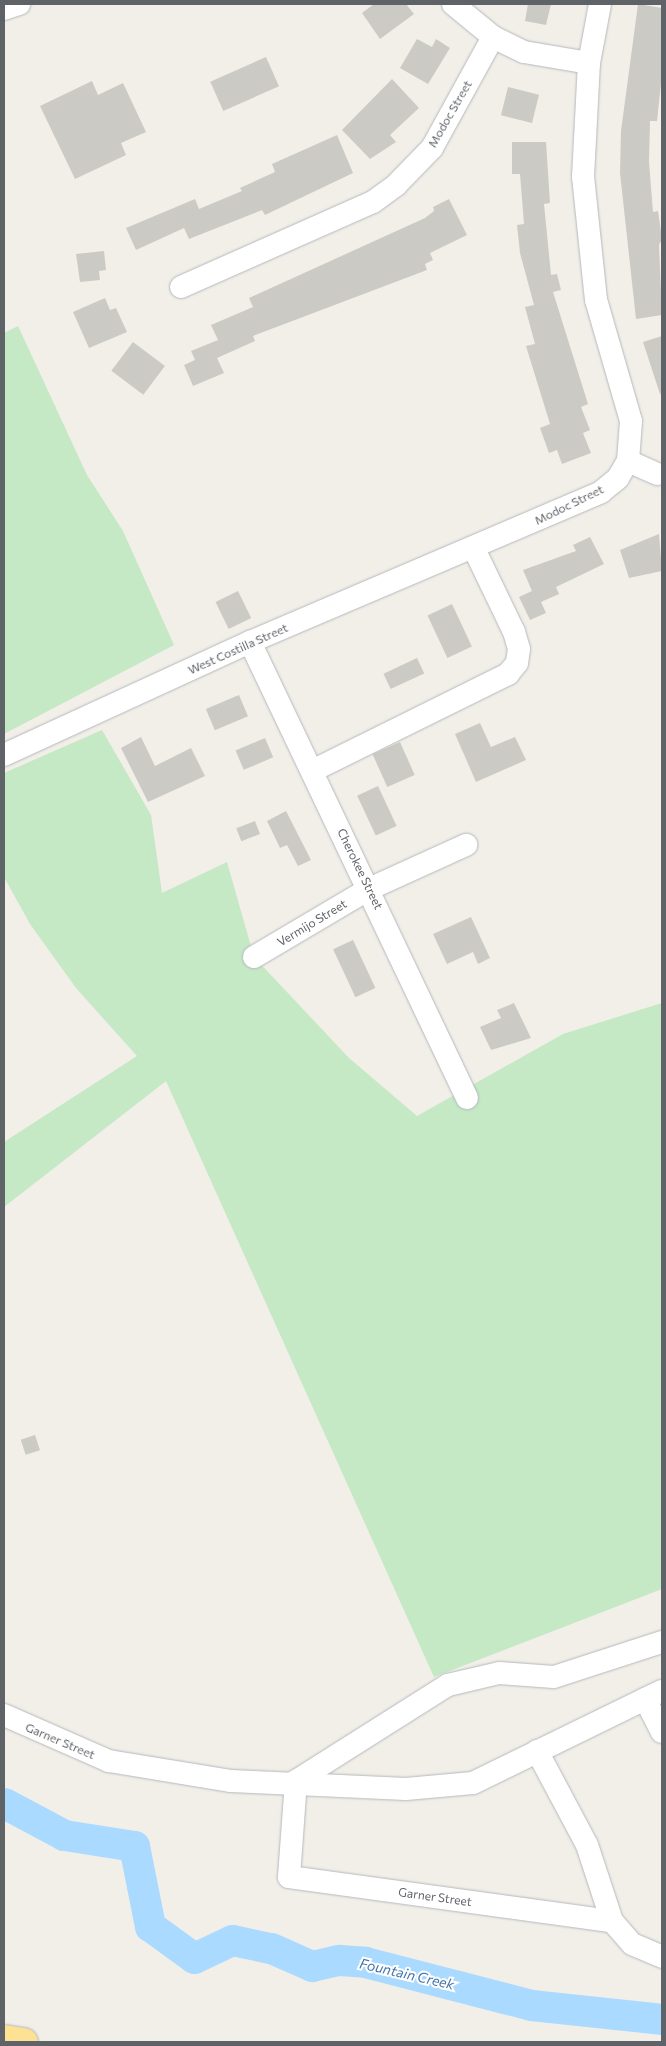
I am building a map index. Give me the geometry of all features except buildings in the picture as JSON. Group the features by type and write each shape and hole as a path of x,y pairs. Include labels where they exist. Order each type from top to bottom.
{"highway":[{"path":"4,2039 24,2042"}],"street":[{"path":"4,9 19,4"},
{"path":"453,4 493,37 524,52 590,63"},
{"path":"600,4 590,63 583,177 589,262 606,344 631,422 628,461 657,474"},
{"name":"Modoc Street","path":"181,287 373,202 396,185 432,148 493,37"},
{"name":"Modoc Street","path":"474,549 601,492 618,478 628,461"},
{"path":"312,771 508,674 517,663 514,632 474,549"},
{"name":"West Costilla Street","path":"4,755 250,642 474,549"},
{"name":"Cherokee Street","path":"250,642 467,1098"},
{"name":"Vermijo Street","path":"254,957 369,889 466,845"},
{"path":"296,1781 448,1686 499,1673 554,1677 662,1642"},
{"path":"296,1781 406,1789 472,1783 654,1695 662,1732"},
{"name":"Garner Street","path":"4,1715 109,1760 231,1781 296,1781 289,1877 612,1921"},
{"path":"537,1751 587,1845 612,1921 632,1944 662,1957"}],"green space":[{"path":"18,326 87,475 123,531 174,645 4,734 4,333"},
{"path":"102,730 151,815 162,893 227,862 254,957 349,1058 417,1116 563,1034 662,1003 662,1589 434,1677 166,1081 4,1207 4,1142 137,1056 76,988 30,924 4,877 4,773"}],"waterway":[{"name":"Fountain Creek","path":"4,1803 64,1835 134,1846 150,1926 194,1958 232,1940 271,1948 312,1966 339,1960 365,1962 531,2005 662,2019"}]}
